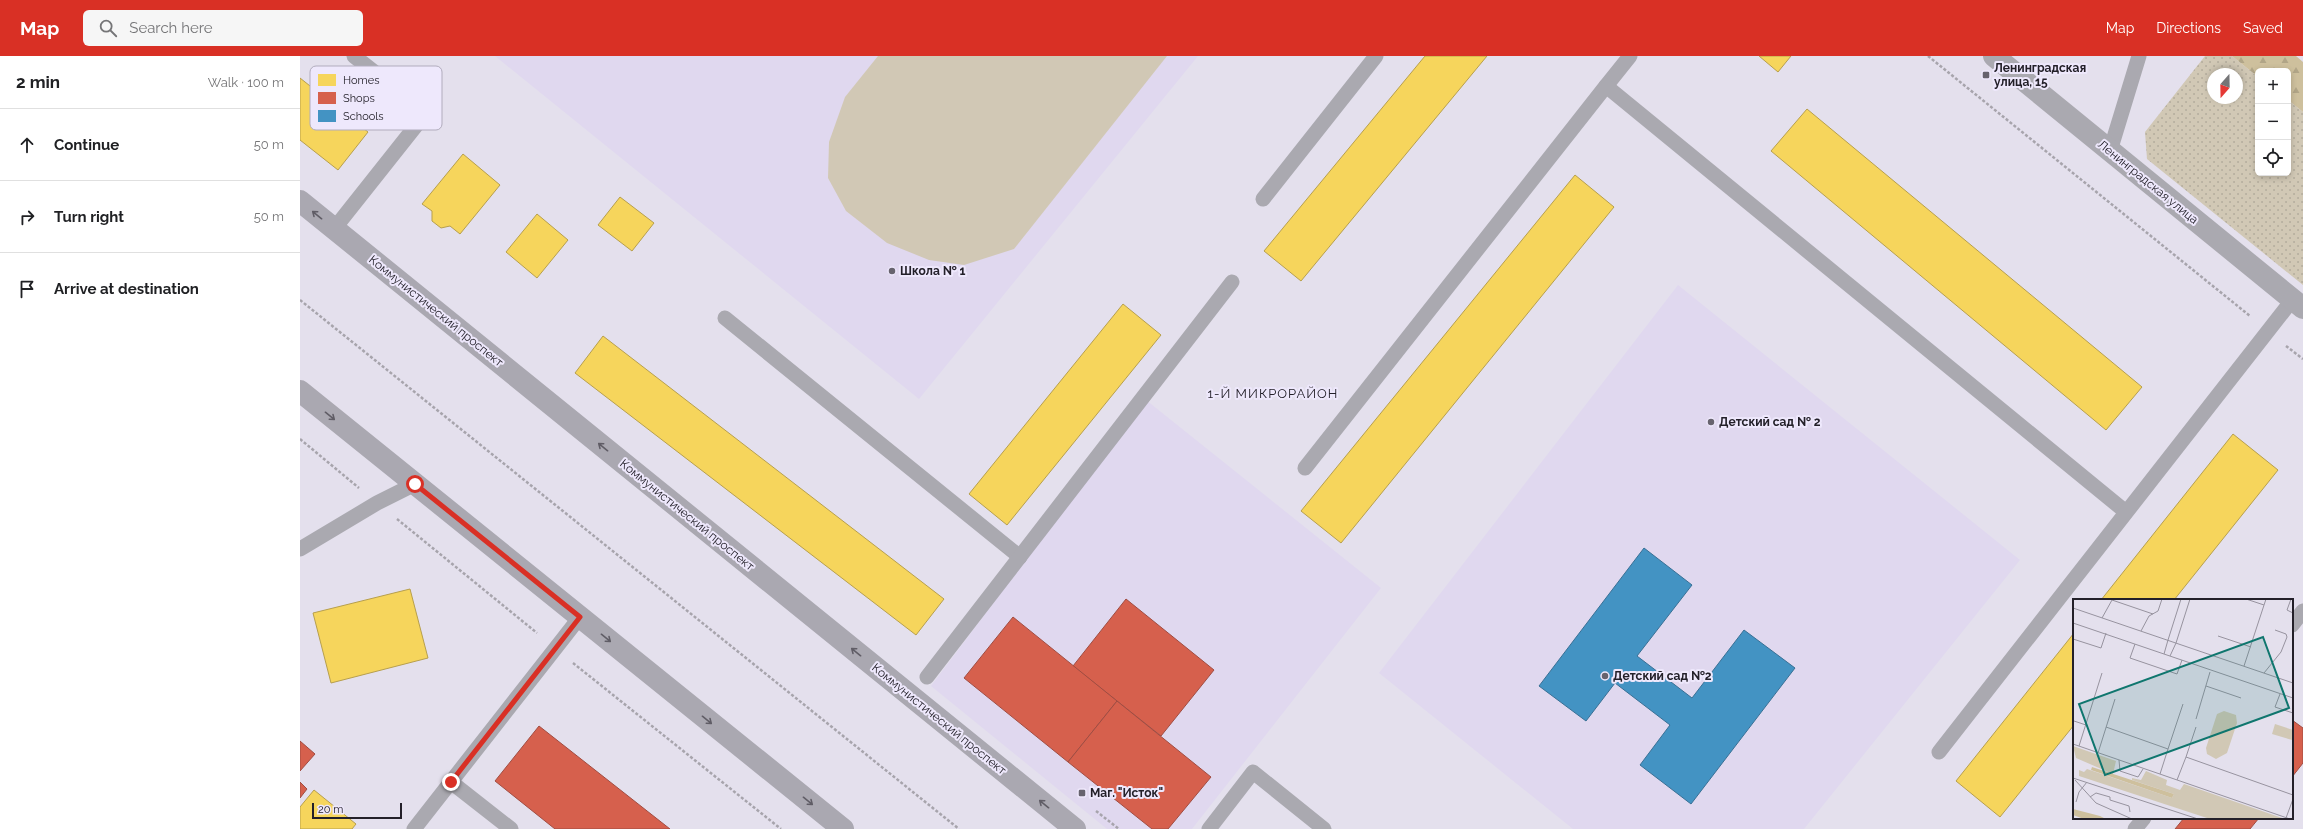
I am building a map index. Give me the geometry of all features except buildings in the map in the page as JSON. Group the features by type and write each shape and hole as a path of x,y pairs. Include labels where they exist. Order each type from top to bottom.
{"main road":[{"name":"Коммунистический проспект","path":"300,201 1075,829"},
{"path":"300,391 843,829"}],"street":[{"name":"Ленинградская улица","path":"1994,56 2298,303"}],"lane":[{"path":"354,56 367,66"},
{"path":"1263,199 1376,56"},
{"path":"1304,468 1630,56"},
{"path":"2110,151 2139,56"},
{"path":"1606,86 2126,512"},
{"path":"334,228 412,130"},
{"path":"927,677 1232,282"},
{"path":"1939,752 2268,331 2298,303"},
{"path":"725,318 1020,557"},
{"path":"300,549 377,502 415,484"},
{"path":"2293,625 2303,611"},
{"path":"414,829 580,617"},
{"path":"1209,829 1253,772 1324,829"},
{"path":"451,782 511,829"},
{"path":"2135,829 2143,819"}],"path":[{"path":"1928,56 2303,359"},
{"path":"300,300 959,829"}],"shaded area":[{"name":"Школа № 1","path":"495,56 1198,56 919,399"},
{"path":"878,56 1167,56 1014,249 964,265 929,260 887,243 846,211 828,178 829,142 845,97"},
{"path":"2205,56 2232,56 2255,75 2255,176 2291,176 2291,102 2303,112 2303,285 2147,159 2145,132"},
{"name":"Детский сад № 2","path":"1678,285 2020,560 1804,829 1573,829 1379,673"},
{"path":"1146,400 1381,588 1192,829 1107,829 931,686"}],"green space":[{"path":"2232,56 2296,56 2303,62 2303,112 2291,102 2291,68 2255,68 2255,75"}],"place":[{"name":"Ленинградская улица, 15","path":"1986,75"},
{"name":"Школа № 1","path":"892,271"},
{"name":"Детский сад № 2","path":"1711,422"},
{"name":"Детский сад №2","path":"1605,676"},
{"name":"Маг. \"Исток\"","path":"1082,793"}],"district":[{"name":"1-Й МИКРОРАЙОН","path":"1273,393"}],"route":[{"path":"415,484 580,617 451,782"}]}
